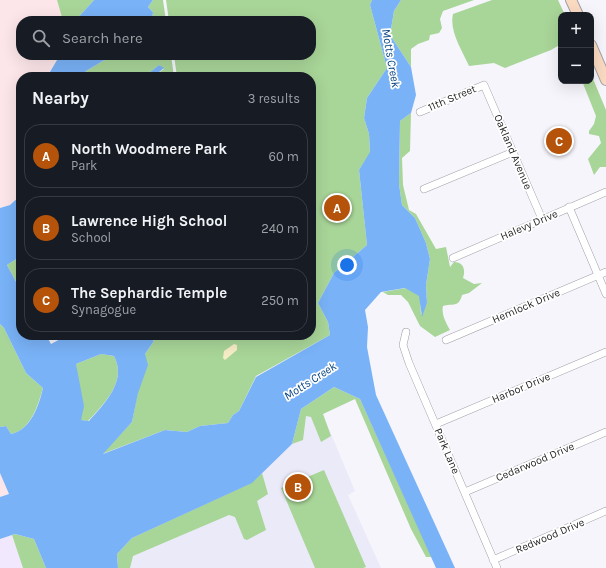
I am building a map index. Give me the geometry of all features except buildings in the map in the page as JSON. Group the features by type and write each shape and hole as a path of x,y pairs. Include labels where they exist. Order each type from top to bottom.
{"street":[{"path":"572,0 577,12"},
{"path":"592,48 606,80"},
{"name":"11th Street","path":"420,112 484,85"},
{"name":"Oakland Avenue","path":"484,85 542,219"},
{"path":"424,190 513,152"},
{"name":"Halevy Drive","path":"453,258 606,192"},
{"path":"569,208 606,294"},
{"name":"Hemlock Drive","path":"446,340 606,272"},
{"name":"Park Lane","path":"406,332 404,345 407,357 497,568"},
{"name":"Harbor Drive","path":"436,424 606,352"},
{"name":"Cedarwood Drive","path":"465,492 606,432"},
{"name":"Redwood Drive","path":"493,560 606,512"}],"shaded area":[{"path":"0,0 57,0 62,16 16,16 16,60 57,60 50,72 16,72 16,200 10,205 0,208"},
{"path":"301,409 321,410 355,491 348,495 381,568 118,568 132,538 292,444"},
{"path":"0,473 9,494 0,497"},
{"path":"12,535 23,568 0,568 0,539"}],"green space":[{"path":"57,0 94,0 80,16 62,16"},
{"path":"153,0 163,0 165,16 153,16 153,12 148,7"},
{"path":"166,0 372,0 370,5 387,68 367,98 364,118 369,134 370,153 359,170 367,245 334,273 318,303 328,322 330,335 256,376 239,411 233,415 228,423 200,426 187,432 165,430 102,454 132,422 145,354 154,341 153,340 316,340 316,72 176,72 175,60 316,60 316,16 168,16"},
{"path":"401,0 474,0 443,11 440,19 442,28 439,33 430,35 429,40 418,44 411,49 411,67 390,35 394,11"},
{"path":"492,0 558,0 564,12 558,12 558,46 505,68 494,63 469,66 454,34 452,20 453,14"},
{"path":"105,60 172,60 173,72 160,72 164,69 159,65 150,72 85,72"},
{"path":"594,81 606,110 606,167 600,167 594,175 588,159 601,143 599,136 589,134 596,116 583,84 594,84"},
{"path":"411,113 410,151 402,158 403,185 409,210 416,214 436,249 446,247 450,267 454,262 460,263 464,269 463,278 474,284 482,283 469,293 462,295 459,302 443,306 443,315 450,330 435,337 420,326 408,302 401,295 388,295 383,292 406,288 420,296 421,315 427,303 426,285 430,259 426,243 415,218 402,205 399,184 400,121"},
{"path":"16,259 16,282 7,265"},
{"path":"0,324 4,328 26,373 43,388 39,402 29,422 18,432 11,434 6,426 0,427"},
{"path":"101,354 114,356 118,374 116,383 107,399 88,421 80,420 76,364"},
{"path":"334,387 360,399 432,557 426,557 411,529 355,399 323,414 331,436 321,442 311,417 306,416 303,440 292,444 301,409"},
{"path":"324,470 366,567 315,568 281,488"},
{"path":"262,473 268,494 257,501 266,530 247,540 244,539 235,517 229,515 133,556 130,568 118,568 117,554 132,538 251,483"},
{"path":"15,534 34,539 46,568 23,568 12,535"}],"sand":[{"path":"234,344 237,345 237,350 225,360 223,358 224,351"}],"water":[{"path":"94,0 153,0 148,7 153,12 153,16 80,16"},
{"name":"Motts Creek","path":"372,0 401,0 394,11 390,35 411,67 416,95 411,113 400,121 399,184 402,205 415,218 426,243 430,259 426,285 427,303 422,317 419,296 405,288 381,292 365,310 368,327 367,347 376,395 455,568 436,568 360,399 334,387 301,409 292,444 252,483 132,538 117,554 118,568 46,568 34,539 15,534 0,539 0,497 9,494 0,473 0,427 6,426 11,434 24,428 33,416 43,388 26,373 4,328 0,324 0,208 10,205 16,200 16,259 7,265 16,282 16,340 49,340 51,344 59,340 154,341 145,354 148,365 138,393 132,422 103,454 165,430 187,432 200,426 228,423 233,415 239,411 256,377 330,335 328,322 318,303 334,273 367,245 359,170 370,152 369,134 364,118 367,98 387,68 370,5","holes":["101,354 114,356 118,374 116,383 107,399 89,421 81,420 84,406 76,364"]},
{"path":"57,60 105,60 85,72 50,72"},
{"path":"159,65 164,68 159,72 150,72"}],"place":[{"name":"The Sephardic Temple","path":"559,141"},
{"name":"North Woodmere Park","path":"337,208"},
{"name":"Lawrence High School","path":"298,487"}]}
